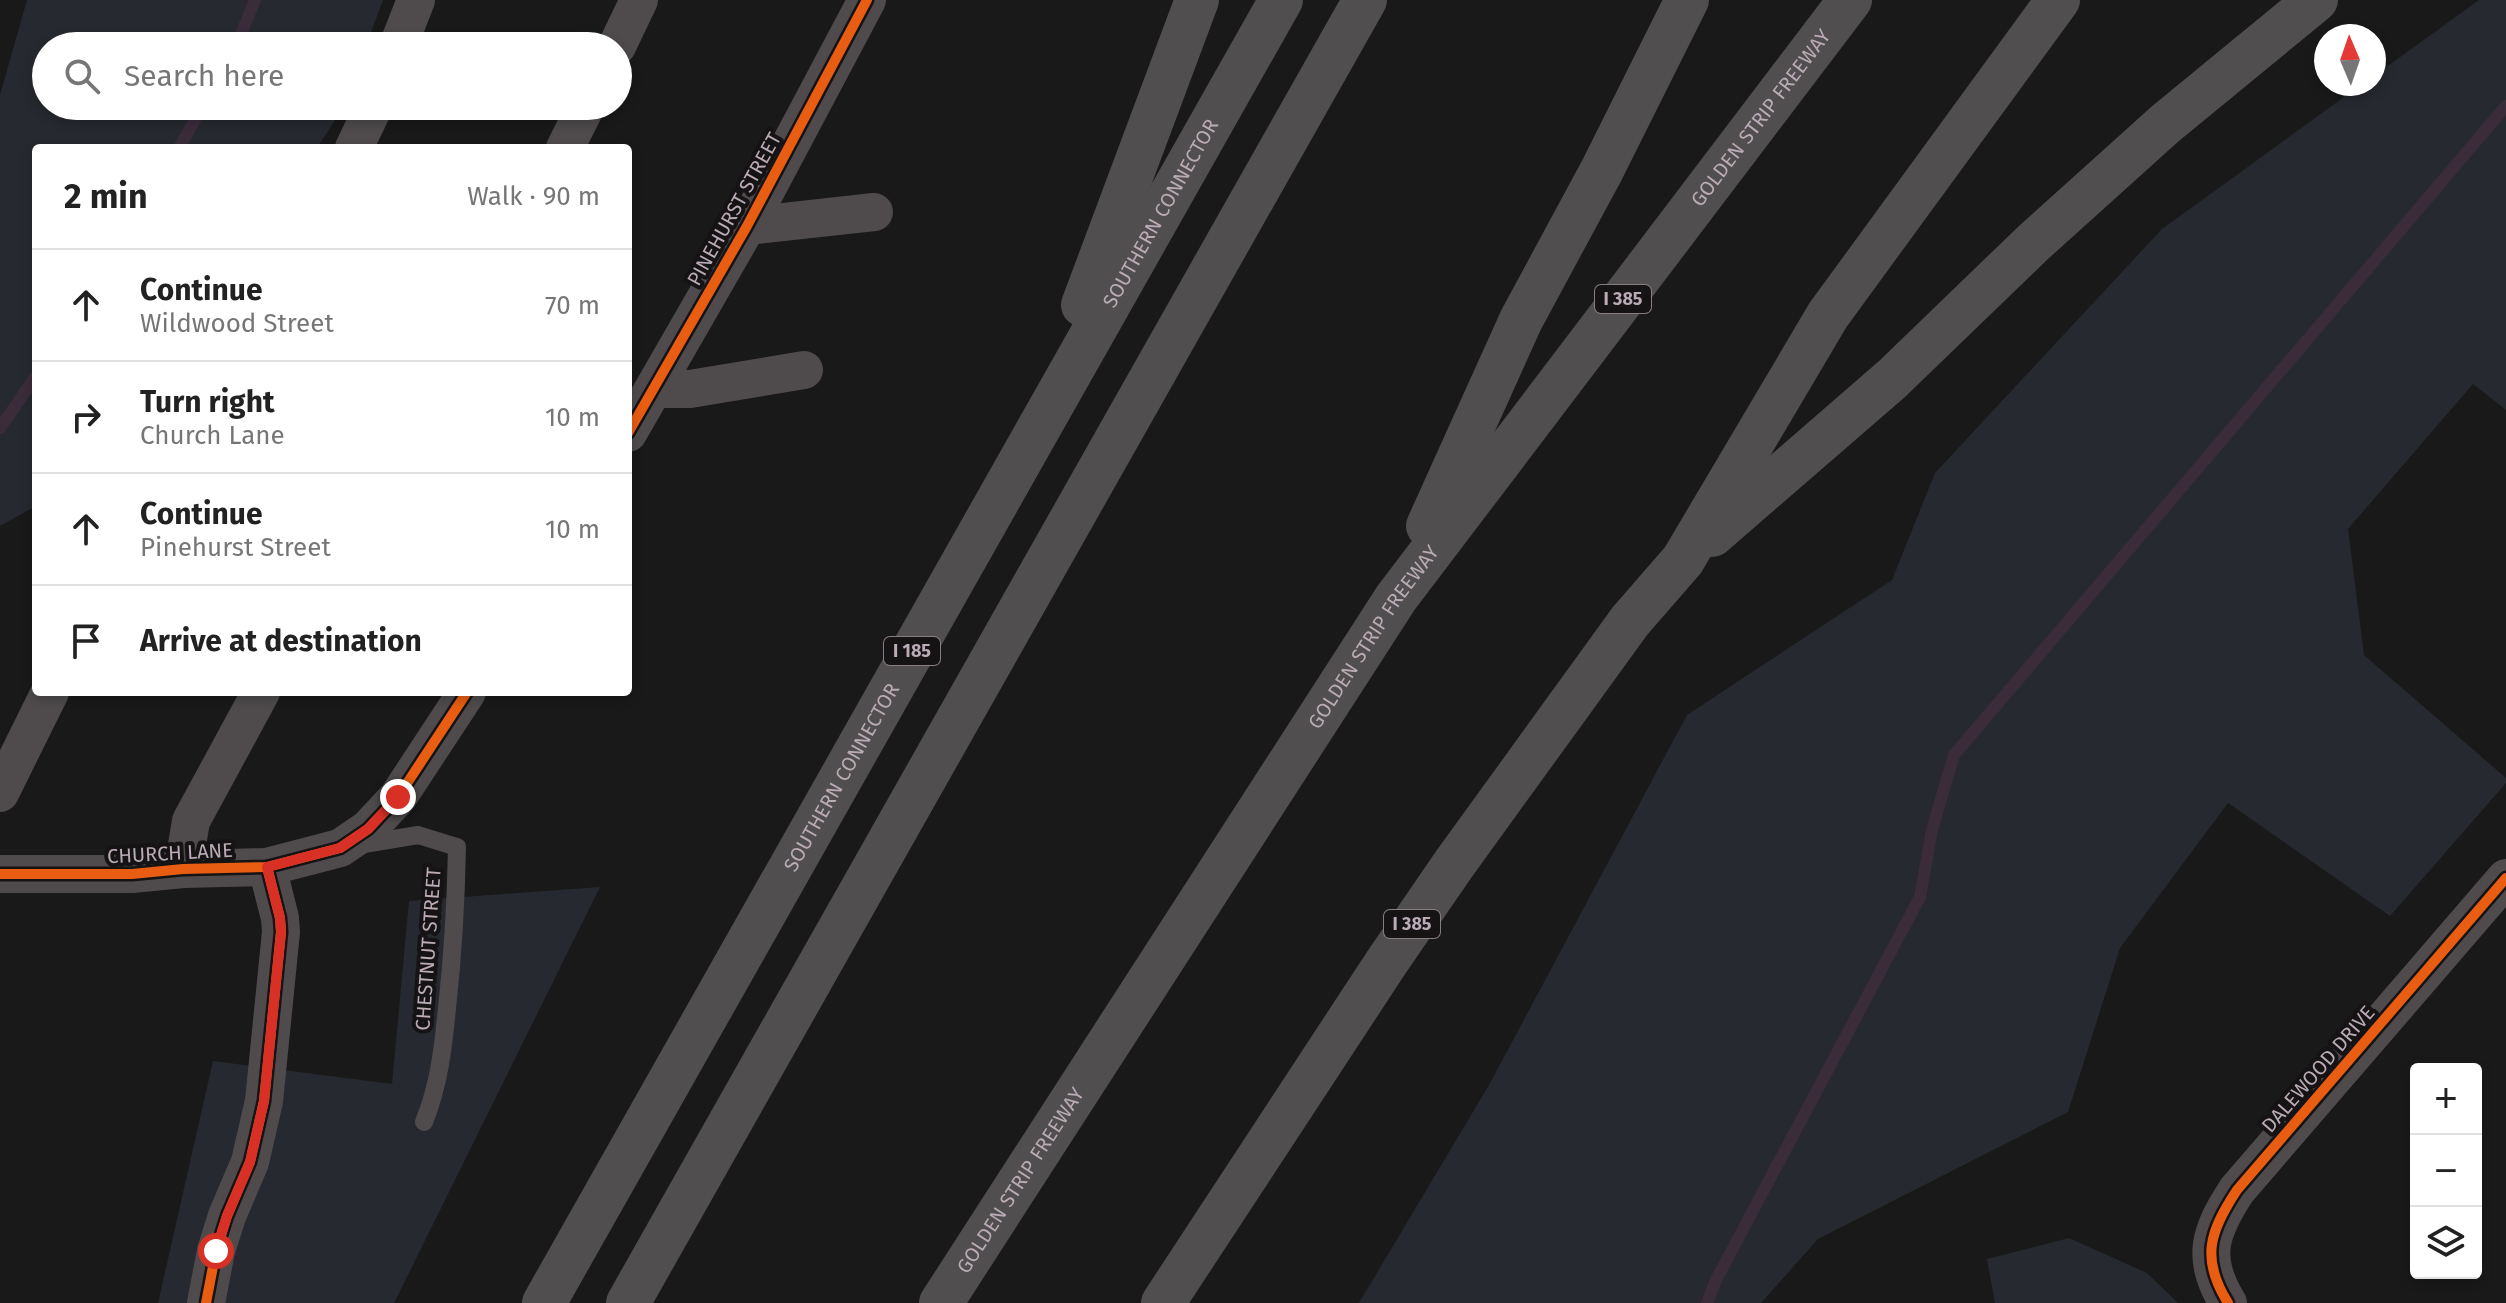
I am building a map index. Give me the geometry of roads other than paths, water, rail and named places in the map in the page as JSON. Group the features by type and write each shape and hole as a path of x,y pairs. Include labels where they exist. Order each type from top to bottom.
{"highway":[{"path":"1036,431 1197,0"},
{"name":"SOUTHERN CONNECTOR","path":"544,1303 1281,0"},
{"path":"628,1303 1365,0"},
{"path":"1396,598 1521,320 1602,170 1687,0"},
{"name":"GOLDEN STRIP FREEWAY","path":"941,1303 1396,598 1850,0"},
{"name":"I 385","path":"1163,1303 1454,864 1630,621 1683,560 1828,315 1869,255 2058,0"},
{"path":"1683,560 1892,379 2034,242 2165,124 2316,0"}],"street":[{"path":"403,32 416,0"},
{"path":"624,32 639,0"},
{"name":"PINEHURST STREET","path":"632,427 747,226 867,0"},
{"path":"356,144 367,120"},
{"path":"567,144 579,120"},
{"path":"747,226 874,212"},
{"path":"656,389 690,389 804,370"},
{"path":"0,793 48,696"},
{"path":"183,869 191,821 259,696"},
{"path":"340,848 368,829 398,797 464,696"},
{"name":"CHURCH LANE","path":"0,874 132,874 267,867 340,848"},
{"path":"206,1303 216,1251 250,1162 264,1101 281,932 267,867"},
{"name":"DALEWOOD DRIVE","path":"2228,1303 2214,1274 2211,1254 2219,1218 2237,1190 2506,878"}],"lane":[{"name":"CHESTNUT STREET","path":"340,848 418,835 457,847 455,937 445,1031 436,1092 424,1122"}],"waterway":[{"path":"242,32 255,0"},
{"path":"1707,1303 1716,1280 1920,897 1932,830 1954,755 2506,106"},
{"path":"181,144 195,120"},
{"path":"0,428 32,382"}]}
